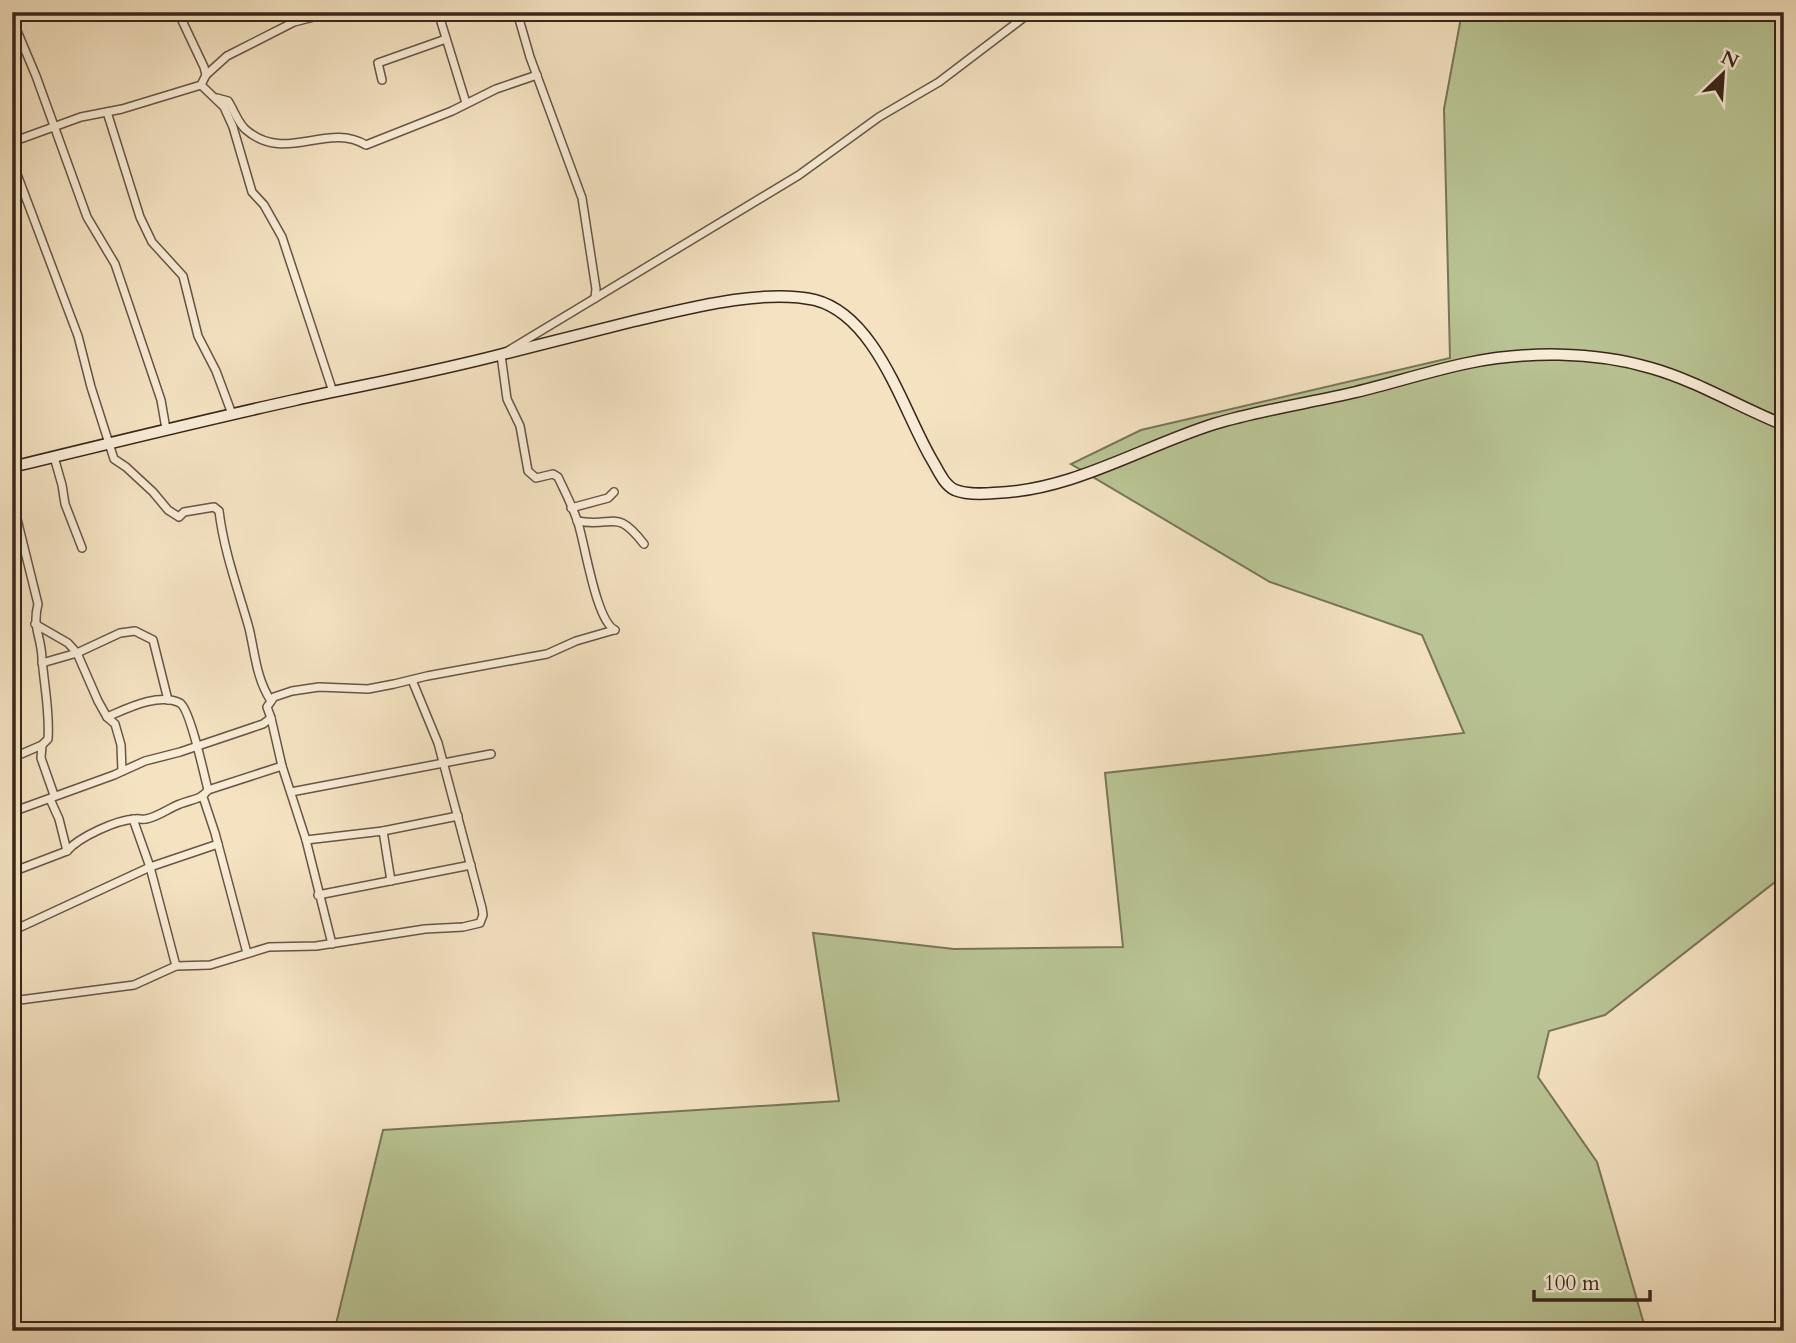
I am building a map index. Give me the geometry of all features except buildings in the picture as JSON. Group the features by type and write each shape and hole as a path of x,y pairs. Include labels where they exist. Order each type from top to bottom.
{"main road":[{"path":"12,467 166,429 501,355 670,313 729,301 763,298 817,301 853,322 881,359 944,481 956,491 976,493 1030,490 1075,478 1214,424 1395,383 1466,363 1514,358 1589,358 1650,368 1677,377 1784,425"}],"street":[{"path":"178,12 206,75"},
{"path":"12,142 55,126 201,85 206,75 227,56 294,22 333,12"},
{"path":"438,12 466,103"},
{"path":"517,12 582,198 596,289 595,298"},
{"path":"332,944 306,840 282,766 267,707 271,701 280,694 308,688 368,689 547,654 576,641 615,630 608,625 594,589 577,521 557,476 553,474 540,478 529,474 520,426 507,399 501,355 799,175 879,117 939,82 1031,12"},
{"path":"12,19 55,126 87,216 115,264 161,400 166,429"},
{"path":"382,80 378,63 446,39"},
{"path":"217,98 228,101 237,120 247,130 275,143 288,145 344,136 355,138 366,145 537,75"},
{"path":"201,85 224,107 233,127 252,192 264,205 282,237 334,392"},
{"path":"107,112 140,217 152,242 183,276 198,336 216,371 232,414"},
{"path":"12,161 78,336 114,459 144,483 168,510 179,517 184,512 214,507 219,511 222,536 249,629 262,686 271,701"},
{"path":"54,457 65,504 82,548"},
{"path":"571,508 608,498 614,492"},
{"path":"12,499 37,597 34,618 49,726 48,739 42,745 12,758"},
{"path":"577,521 622,522 633,528 644,544"},
{"path":"36,624 62,638 77,653 107,718 115,724 121,745 122,771"},
{"path":"42,663 77,653 120,633 135,631 153,639 168,700"},
{"path":"12,1001 134,985 176,966 210,965 269,947 293,948 332,944 480,923 484,915 444,763 432,724 412,680"},
{"path":"107,718 154,701 180,703 186,709 208,789"},
{"path":"12,812 145,761 263,723 271,718"},
{"path":"42,745 41,758 67,851"},
{"path":"291,792 491,754"},
{"path":"12,872 67,851 88,836 133,818 145,819 203,797 208,789 282,766"},
{"path":"203,797 247,953"},
{"path":"306,840 383,831 458,817"},
{"path":"133,818 150,867 176,966"},
{"path":"383,831 391,881"},
{"path":"12,931 150,867 218,844"},
{"path":"318,895 471,865"},
{"path":"12,943 15,972 12,981"}],"green space":[{"path":"1462,12 1784,12 1784,875 1605,1015 1549,1031 1538,1077 1597,1162 1646,1331 333,1331 383,1130 839,1101 813,933 954,949 1123,947 1105,773 1464,733 1422,635 1270,582 1071,464 1141,430 1450,358 1444,109"}],"waterway":[{"path":"1779,12 1784,25"}]}
